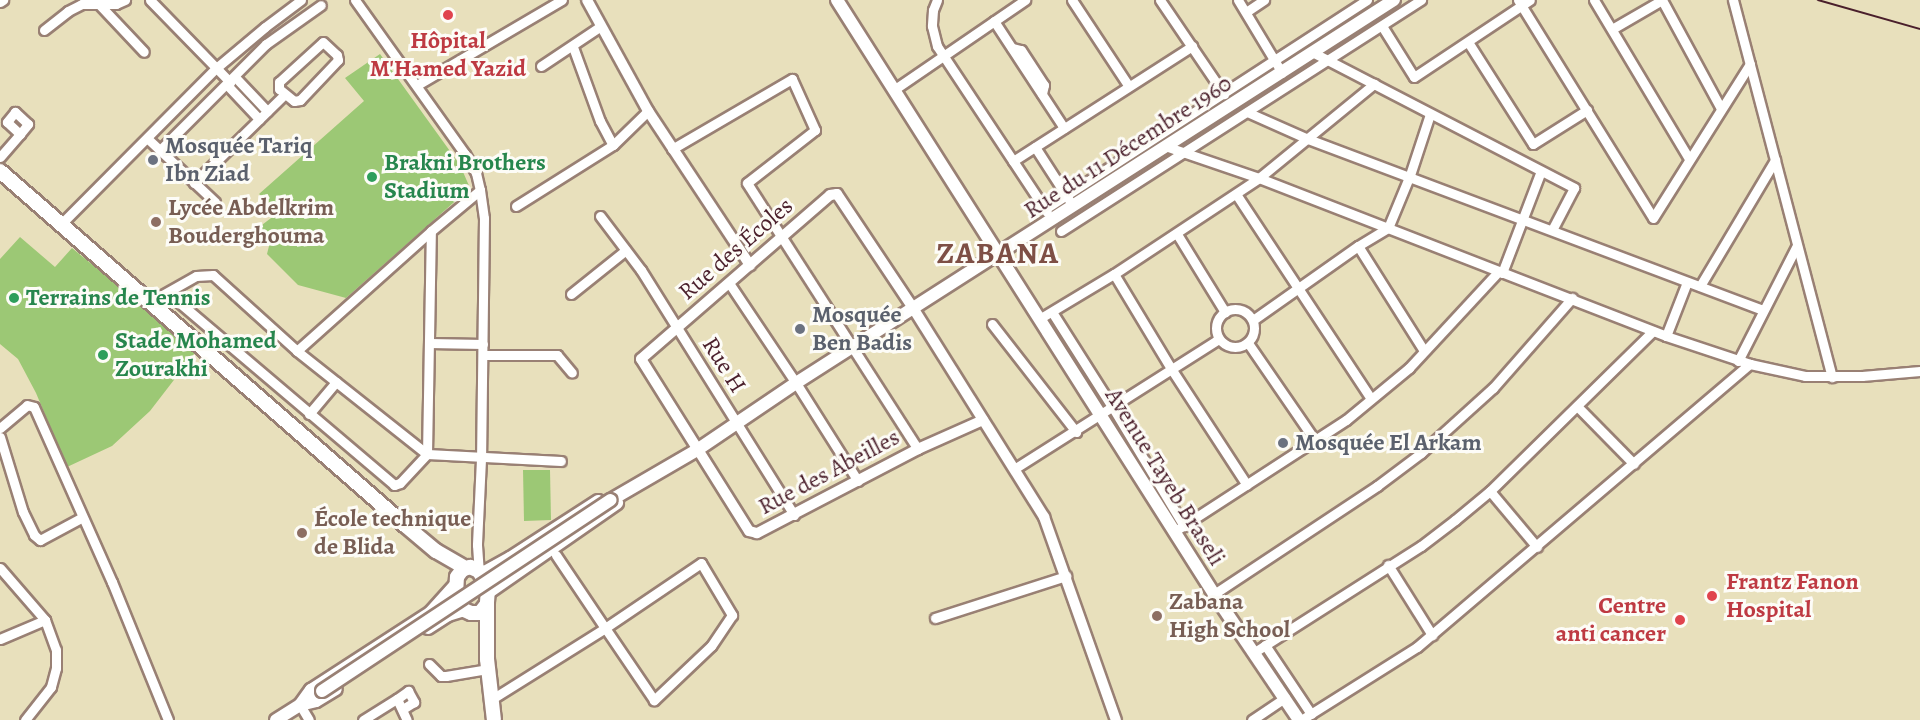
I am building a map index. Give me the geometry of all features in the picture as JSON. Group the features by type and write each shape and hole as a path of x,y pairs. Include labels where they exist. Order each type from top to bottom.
{"main road":[{"name":"Avenue Tayeb Braseli","path":"837,0 1000,254 1039,319 1180,529 1214,594 1300,720"},
{"name":"Rue du 11 Décembre 1960","path":"276,720 611,500 697,450 796,383 1000,254 1048,214 1073,206 1390,3"},
{"path":"0,171 436,551 474,570 488,598 488,664 494,720"},
{"name":"Rue du 11 Décembre 1960","path":"474,570 510,558 609,494 640,482"},
{"name":"Rue du 11 Décembre 1960","path":"488,598 616,504 640,482"},
{"path":"436,551 455,584 456,595 478,629 488,664"},
{"path":"455,584 459,573 474,570"},
{"name":"Rue du 11 Décembre 1960","path":"300,705 311,690 430,613 455,584"},
{"path":"466,611 480,613 488,598"},
{"name":"Rue du 11 Décembre 1960","path":"300,705 316,701 443,618 466,611"}],"street":[{"path":"44,30 68,11 82,4 96,1 116,4 125,0"},
{"path":"150,0 215,69 267,111"},
{"path":"61,224 148,139 215,69 301,0"},
{"path":"355,0 472,165 480,190 484,218 483,356 481,459 474,570"},
{"path":"417,85 562,0"},
{"path":"587,0 648,111 750,265"},
{"path":"937,0 933,10 933,32 943,54 1048,214 1065,194 1367,0"},
{"path":"895,89 1025,0"},
{"path":"1072,0 1128,85"},
{"path":"1160,0 1224,94"},
{"path":"1238,0 1282,73"},
{"path":"1246,12 1264,0"},
{"path":"1061,231 1188,152 1421,0"},
{"path":"1594,0 1689,159"},
{"path":"1612,29 1662,0 1720,107"},
{"path":"1733,0 1796,247 1832,377"},
{"path":"96,1 144,52"},
{"path":"1382,26 1414,76 1468,42 1523,2 1653,218 1720,107 1750,64"},
{"path":"160,150 266,45 321,6"},
{"path":"994,21 1064,128"},
{"path":"541,66 573,47 601,26"},
{"path":"322,42 326,43 338,60 300,100 294,101 284,95 279,89 279,82 322,42"},
{"path":"1468,42 1533,144 1587,110"},
{"path":"1013,161 1191,46"},
{"path":"573,47 600,121 613,145"},
{"path":"1314,53 1574,188 1552,230"},
{"path":"672,149 792,79 815,130 747,183 918,449"},
{"path":"231,81 259,119"},
{"path":"1039,319 1177,234 1259,178 1374,84"},
{"path":"194,183 284,95"},
{"path":"516,206 613,145 648,111"},
{"path":"1247,112 1308,139 1410,175 1763,310"},
{"path":"1253,320 1358,246 1388,228 1410,175 1430,114"},
{"path":"0,157 20,134"},
{"path":"148,139 215,202"},
{"path":"1035,147 1073,206"},
{"path":"1168,147 1259,178 1666,336 1738,361 1805,376 1832,377 1920,371"},
{"path":"1700,286 1775,160"},
{"path":"1052,312 1113,408 1180,529 1316,442 1371,399 1424,351 1500,272 1542,171"},
{"path":"297,351 480,190"},
{"name":"Rue des Écoles","path":"697,450 641,359 830,195 837,194 913,308"},
{"path":"1236,194 1371,399"},
{"name":"Rue H","path":"600,216 626,250 678,328 794,515"},
{"path":"168,293 391,484 400,483 427,454 431,231"},
{"path":"1177,234 1225,312"},
{"path":"1358,246 1424,351"},
{"path":"1738,361 1796,247"},
{"path":"571,294 626,250"},
{"path":"1114,274 1172,370 1247,485"},
{"path":"150,302 196,276 213,275 297,351 427,454 481,459 561,460"},
{"path":"1666,336 1687,282"},
{"path":"729,283 858,481"},
{"path":"1214,594 1377,486 1436,441 1500,381 1572,298"},
{"path":"913,308 1044,517 1116,720"},
{"path":"1240,310 1253,320 1255,332 1248,343 1242,347 1229,347 1219,339 1216,327 1225,312 1240,310"},
{"path":"992,324 1076,432"},
{"path":"1253,653 1439,533 1490,491 1653,331"},
{"path":"1014,470 1102,416 1219,339"},
{"path":"429,343 483,345"},
{"path":"1248,343 1316,442"},
{"path":"483,356 556,355 572,373"},
{"path":"1300,720 1389,667 1432,635 1750,364"},
{"path":"309,414 336,382"},
{"path":"0,428 27,405 34,407 81,518 112,582 168,720"},
{"path":"1577,406 1634,464"},
{"name":"Rue des Abeilles","path":"697,450 749,531 763,532 918,449 983,420"},
{"path":"0,437 23,513 34,535 40,540 81,518"},
{"path":"1490,491 1537,547"},
{"path":"492,699 605,628 700,563 732,615 711,646 654,700 605,628 556,555"},
{"path":"1388,565 1432,635"},
{"path":"0,570 45,620 57,650 56,668 51,687 25,720"},
{"path":"935,618 1066,576"},
{"path":"0,639 45,620"},
{"path":"1265,645 1311,714"},
{"path":"429,664 441,675 446,676 488,664"},
{"path":"363,720 408,691 414,702 403,709 407,720"},
{"path":"1252,720 1285,698"},
{"path":"300,705 309,720"}],"green space":[{"name":"Brakni Brothers Stadium","path":"380,54 460,165 470,188 346,298 298,285 267,254 269,246 252,236 254,231 275,215 270,204 259,194 364,101 345,78"},
{"name":"Stade Mohamed Zourakhi","path":"20,237 55,267 72,248 197,350 150,411 112,446 67,467 36,393 18,359 0,344 0,259"},
{"path":"523,470 550,470 551,520 524,521"}],"railway":[{"path":"1818,0 1920,29"}],"place":[{"name":"Hôpital M'Hamed Yazid","path":"448,15"},
{"name":"Mosquée Tariq Ibn Ziad","path":"153,160"},
{"name":"Brakni Brothers Stadium","path":"372,177"},
{"name":"Lycée Abdelkrim Bouderghouma","path":"156,222"},
{"name":"Terrains de Tennis","path":"14,298"},
{"name":"Mosquée Ben Badis","path":"800,329"},
{"name":"Stade Mohamed Zourakhi","path":"103,355"},
{"name":"Mosquée El Arkam","path":"1283,443"},
{"name":"École technique de Blida","path":"302,533"},
{"name":"Frantz Fanon Hospital","path":"1712,596"},
{"name":"Zabana High School","path":"1157,616"},
{"name":"Centre anti cancer","path":"1680,620"}],"district":[{"name":"ZABANA","path":"998,253"}]}
